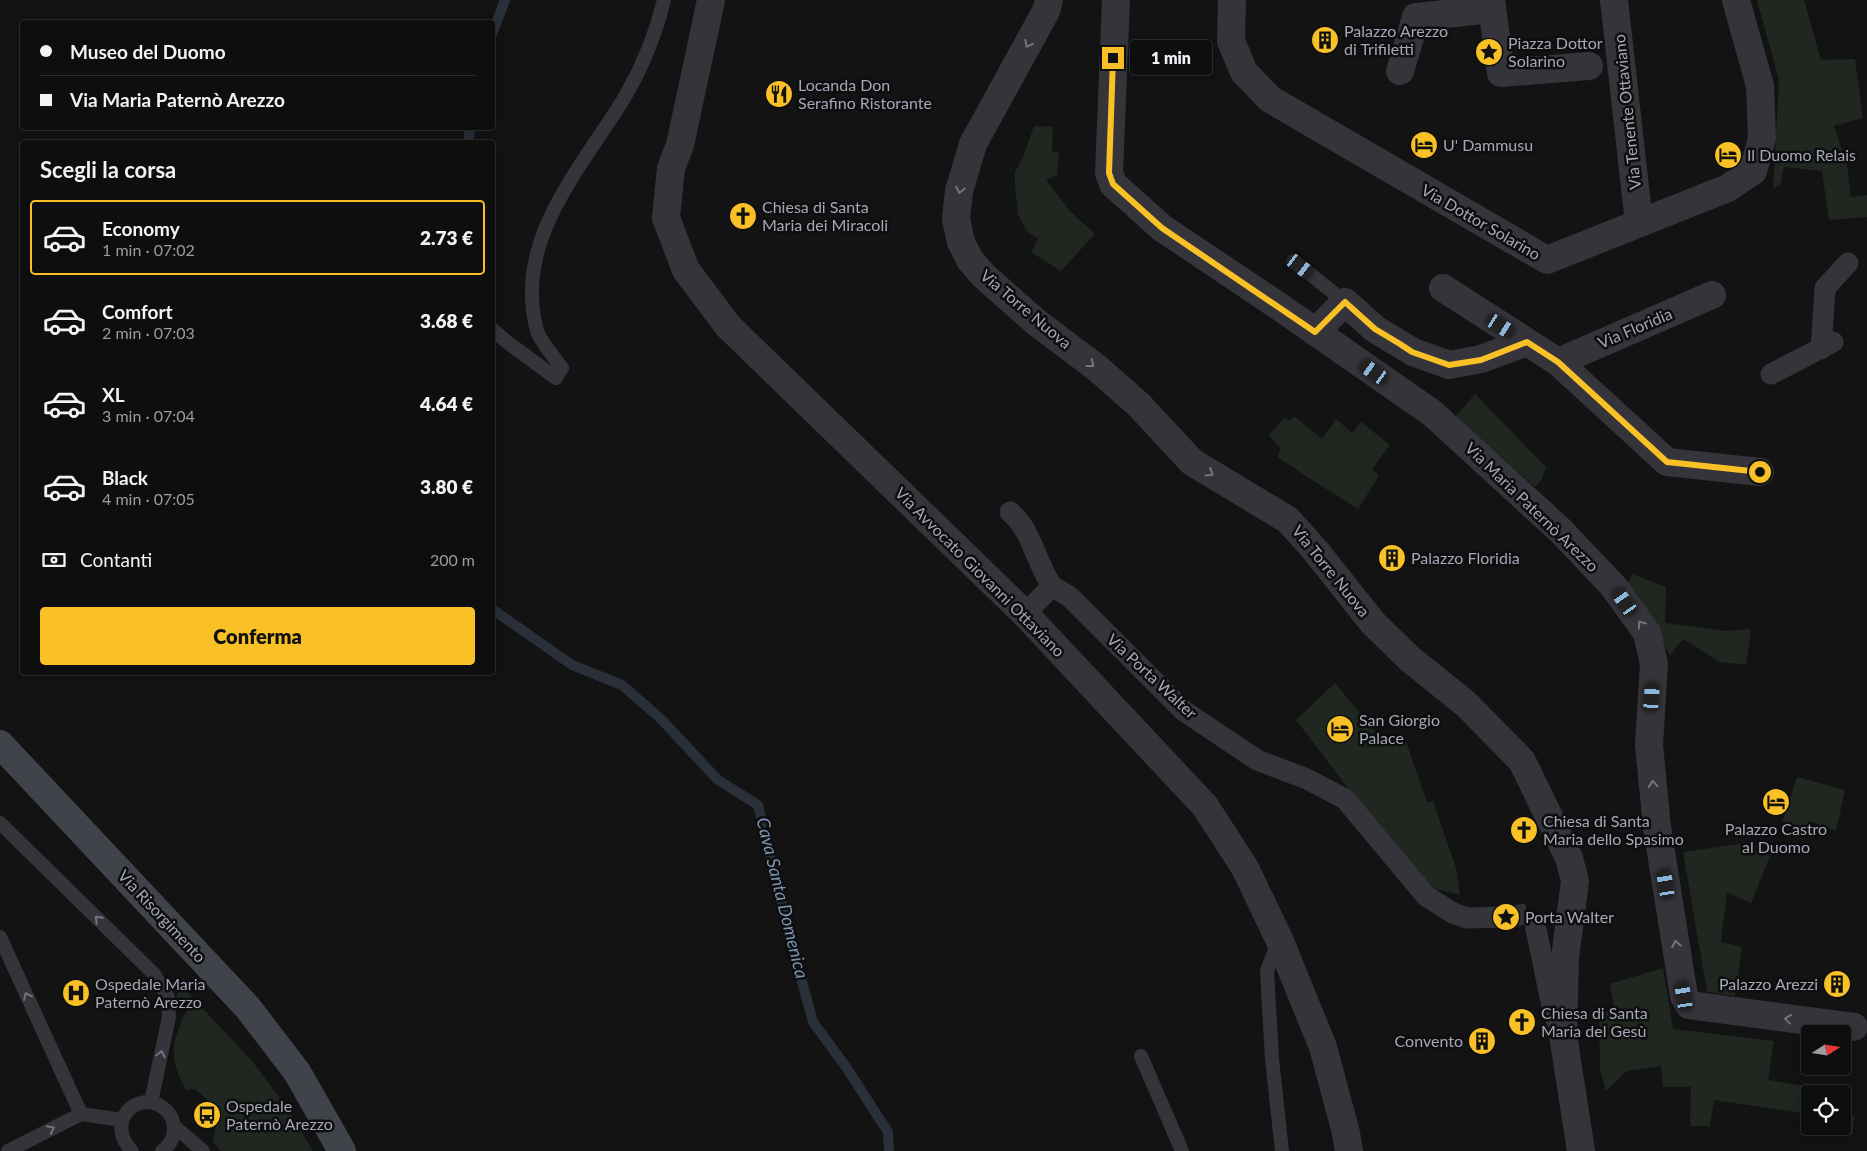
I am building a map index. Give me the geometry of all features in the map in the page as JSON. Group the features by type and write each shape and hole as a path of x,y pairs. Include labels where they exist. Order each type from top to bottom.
{"main road":[{"name":"Via Risorgimento","path":"0,744 248,1008 297,1072 342,1151"}],"street":[{"name":"Via Avvocato Giovanni Ottaviano","path":"711,0 680,145 671,168 666,218 686,270 728,326 1025,614 1204,806 1245,868 1279,939 1323,1047 1349,1151"},
{"name":"Via Torre Nuova","path":"1049,0 1046,11 973,144 959,191 956,220 961,242 970,260 984,276 1036,322 1097,368 1132,399 1192,462 1288,520 1315,550 1373,622 1410,659 1466,704 1522,761 1569,858 1575,881 1566,958 1563,1035 1581,1151"},
{"name":"Via Maria Paternò Arezzo","path":"1116,0 1109,173 1113,184 1162,228 1432,413 1561,531 1614,587 1647,633 1654,664 1650,745 1657,827 1684,996 1689,1005 1854,1027"},
{"name":"Via Dottor Solarino","path":"1232,0 1231,41 1244,72 1270,99 1547,260 1728,188 1753,171 1762,138 1760,86 1736,0"},
{"name":"Via Tenente Ottaviano","path":"1614,0 1639,223"},
{"path":"1400,71 1416,17 1492,4 1501,73 1589,66"},
{"path":"1771,374 1828,345 1825,288 1848,263"},
{"path":"1443,288 1558,362 1667,462 1760,472"},
{"name":"Via Floridia","path":"1558,362 1712,295"},
{"path":"1315,332 1345,302 1375,329 1412,352 1449,365 1481,360 1527,342"},
{"path":"1010,512 1021,521 1045,576 1052,586 1025,614"},
{"name":"Via Porta Walter","path":"1052,586 1070,598 1184,711 1257,760 1307,779 1345,798 1426,896 1453,913 1467,918 1506,917"},
{"path":"1535,924 1554,1016 1563,1035"}],"lane":[{"path":"495,332 556,378 562,368 537,333 530,292 536,254 546,226 560,197 626,94 644,59 658,23 664,0"},
{"path":"1300,266 1345,302"},
{"path":"0,823 154,974 168,998 169,1017 151,1102"},
{"path":"0,937 81,1114"},
{"path":"1279,939 1267,971 1272,1059 1282,1151"},
{"path":"1141,1056 1182,1151"},
{"path":"132,1151 125,1143 120,1132 122,1120 128,1110 139,1103 151,1102 167,1110 171,1115 174,1126 173,1138 167,1148 162,1151"},
{"path":"8,1151 81,1114 122,1120"},
{"path":"174,1126 203,1151"}],"shaded area":[{"path":"1757,0 1804,0 1821,60 1855,59 1863,118 1834,126 1847,165 1851,197 1867,195 1867,217 1829,220 1822,171 1784,167 1780,185 1773,189 1779,80"},
{"path":"1034,126 1053,127 1052,152 1059,153 1057,175 1046,180 1071,212 1095,234 1061,271 1031,252 1038,239 1027,231 1018,215 1015,172 1023,157"},
{"path":"1475,394 1546,467 1542,479 1535,487 1455,417"},
{"path":"1294,416 1322,439 1336,419 1352,433 1361,422 1390,445 1372,469 1379,476 1358,509 1278,457 1280,448 1269,435 1285,417 1289,421"},
{"path":"1632,574 1666,587 1665,623 1727,631 1751,629 1746,665 1720,662 1683,639 1670,655 1625,590"},
{"path":"1335,683 1387,746 1403,733 1427,802 1433,801 1456,868 1460,895 1436,889 1418,880 1296,720"},
{"path":"1797,777 1845,790 1836,831 1812,822 1807,833 1782,823"},
{"path":"1739,844 1770,856 1751,903 1727,892 1721,942 1742,947 1735,996 1707,992 1683,852"},
{"path":"1663,968 1673,1029 1774,1041 1768,1080 1801,1085 1801,1113 1714,1100 1710,1126 1691,1126 1691,1087 1663,1087 1661,1066 1627,1071 1606,1091 1600,1069 1599,1010 1615,1011 1610,984"},
{"path":"178,982 252,1061 288,1109 313,1151 220,1151 213,1141 216,1117 212,1106 195,1089 186,1090 176,1067 174,1058 175,1040 187,1009 177,997"},
{"path":"1851,1115 1855,1116 1851,1135"}],"waterway":[{"name":"Cava Santa Domenica","path":"495,26 505,0"},
{"name":"Cava Santa Domenica","path":"468,140 470,130"},
{"name":"Cava Santa Domenica","path":"495,611 572,665 622,685 661,719 718,780 758,805 813,1022 846,1067 888,1132 889,1151"}],"tunnel":[{"path":"1506,917 1533,913 1535,924"}],"place":[{"name":"Palazzo Arezzo di Trifiletti","path":"1325,40"},
{"name":"Piazza Dottor Solarino","path":"1489,52"},
{"name":"Locanda Don Serafino Ristorante","path":"779,94"},
{"name":"U' Dammusu","path":"1424,145"},
{"name":"Il Duomo Relais","path":"1728,155"},
{"name":"Chiesa di Santa Maria dei Miracoli","path":"743,216"},
{"name":"Palazzo Floridia","path":"1392,558"},
{"name":"San Giorgio Palace","path":"1340,729"},
{"name":"Palazzo Castro al Duomo","path":"1776,802"},
{"name":"Chiesa di Santa Maria dello Spasimo","path":"1524,830"},
{"name":"Porta Walter","path":"1506,917"},
{"name":"Palazzo Arezzi","path":"1837,984"},
{"name":"Ospedale Maria Paternò Arezzo","path":"76,993"},
{"name":"Chiesa di Santa Maria del Gesù","path":"1522,1022"},
{"name":"Convento","path":"1482,1041"},
{"name":"Ospedale Paternò Arezzo","path":"207,1115"}],"route":[{"path":"1113,58 1109,173 1113,184 1162,228 1315,332 1345,302 1375,329 1412,352 1449,365 1481,360 1527,342 1558,362 1667,462 1760,472"}]}
